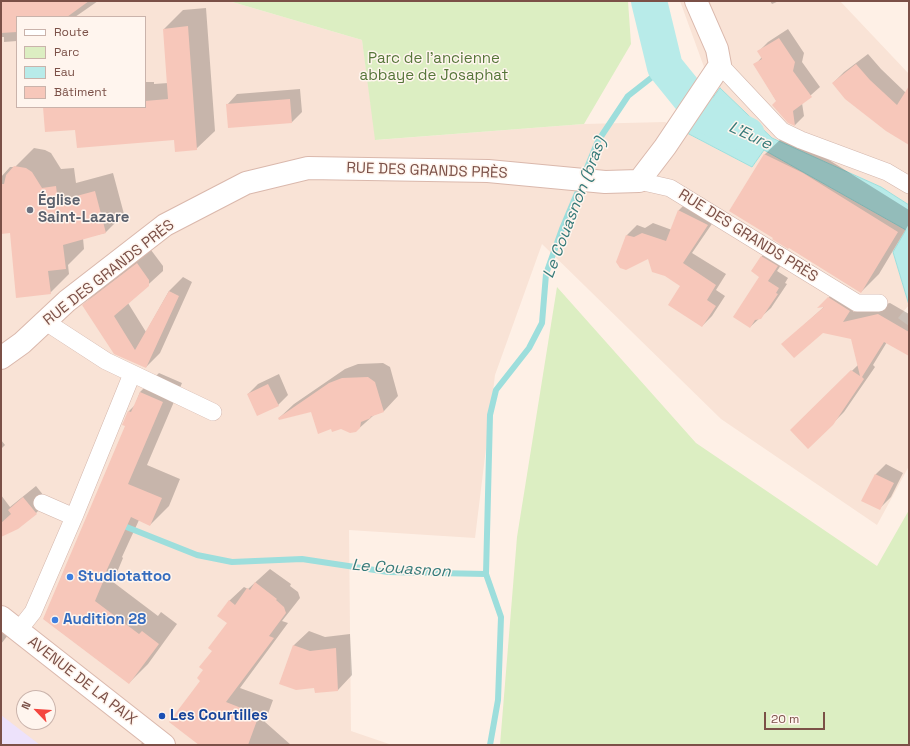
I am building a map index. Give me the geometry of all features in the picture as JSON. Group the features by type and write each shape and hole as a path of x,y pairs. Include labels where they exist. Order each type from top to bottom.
{"street":[{"path":"639,181 665,147 717,70 717,49 696,1"},
{"path":"717,70 782,131 801,140 887,172 909,185"},
{"name":"RUE DES GRANDS PRÈS","path":"1,358 22,343 67,301 165,225 246,183 308,168 488,171 605,182 639,181 670,188 857,303 879,303"},
{"path":"46,322 106,361 213,412"},
{"path":"18,631 33,612 74,517 132,374"},
{"path":"42,503 74,517"},
{"name":"AVENUE DE LA PAIX","path":"1,617 164,745"}],"shaded area":[{"path":"1,1 229,1 362,40 376,140 584,124 665,122 752,167 764,150 906,230 893,252 909,305 898,318 909,326 909,466 877,525 721,419 542,244 495,375 475,538 349,530 351,731 392,745 1,745"},
{"path":"680,1 840,1 909,74 909,205 881,187 772,138 720,88 704,67"},
{"path":"1,715 16,727 16,730 20,730 40,745 1,745"}],"green space":[{"name":"Parc de l'ancienne abbaye de Josaphat","path":"229,1 628,1 631,44 584,124 375,140 362,40"},
{"path":"557,287 696,443 877,566 909,510 909,745 500,745 517,537"}],"water":[{"path":"720,88 772,138 881,187 909,205 909,305 893,252 906,230 764,150 752,167 687,133"}],"building":[{"path":"1,1 89,1 68,16 16,16 16,32 1,33"},
{"path":"188,26 197,150 175,152 174,140 77,148 75,130 45,132 43,108 146,108 146,101 168,99 163,29"},
{"path":"779,38 795,62 793,71 812,97 793,111 795,126 788,123 772,105 776,101 753,64 762,59 757,51"},
{"path":"856,64 870,80 897,105 909,86 909,145 886,131 845,99 832,83"},
{"path":"290,99 292,123 228,128 226,104"},
{"path":"764,154 803,173 898,232 861,293 729,211"},
{"name":"Église Saint-Lazare","path":"14,166 26,168 32,172 42,188 56,186 58,201 95,191 106,233 63,245 66,269 48,271 51,294 16,298 10,233 1,234 1,184 4,184 6,175"},
{"path":"678,210 708,225 683,263 716,285 707,300 716,306 702,327 668,305 680,286 665,276 652,272 648,259 626,270 620,268 616,262 626,235 634,237 642,233 666,241"},
{"path":"761,256 778,266 768,281 779,288 776,293 778,294 761,319 755,320 750,328 733,317 759,277 751,271"},
{"path":"137,263 149,280 149,286 114,316 135,350 169,291 179,296 146,368 114,354 82,305"},
{"path":"828,297 850,311 843,322 878,314 909,332 909,356 884,342 862,377 864,379 833,425 808,449 790,430 851,370 860,376 851,339 823,333 794,358 781,344 824,307 817,308"},
{"path":"368,377 375,382 384,412 361,422 360,428 356,432 350,433 341,429 332,432 331,429 318,434 311,412 279,420 278,418 329,383 342,378"},
{"path":"268,384 279,406 257,416 247,394"},
{"path":"140,392 163,402 128,484 162,498 150,526 131,517 104,576 105,577 95,601 139,634 142,631 159,644 129,684 43,619 125,426 122,425 128,411 131,412"},
{"path":"875,474 894,483 880,510 861,501"},
{"path":"23,497 37,514 18,529 1,537 1,523 11,514 8,510"},
{"path":"255,582 277,599 276,600 284,607 286,613 269,636 274,638 226,702 259,715 248,745 199,745 169,722 200,681 197,678 203,670 199,667 212,651 208,648 227,623 217,616 229,600 235,605 247,588 250,590"},
{"path":"293,645 310,651 336,648 338,691 315,693 314,688 296,690 279,684"}],"waterway":[{"name":"L'Eure","path":"649,1 665,67 703,114 747,135"},
{"name":"Le Couasnon (bras)","path":"584,175 598,141 628,96 665,67"},
{"name":"Le Couasnon (bras)","path":"490,745 498,700 501,617 486,574 490,415 496,390 529,348 542,323 546,274 562,229 581,184"},
{"name":"Le Couasnon","path":"124,526 197,555 232,562 302,559 388,572 486,574"}],"place":[{"name":"Église Saint-Lazare","path":"30,210"},
{"name":"Studiotattoo","path":"70,577"},
{"name":"Audition 28","path":"55,620"},
{"name":"Les Courtilles","path":"162,716"}]}
